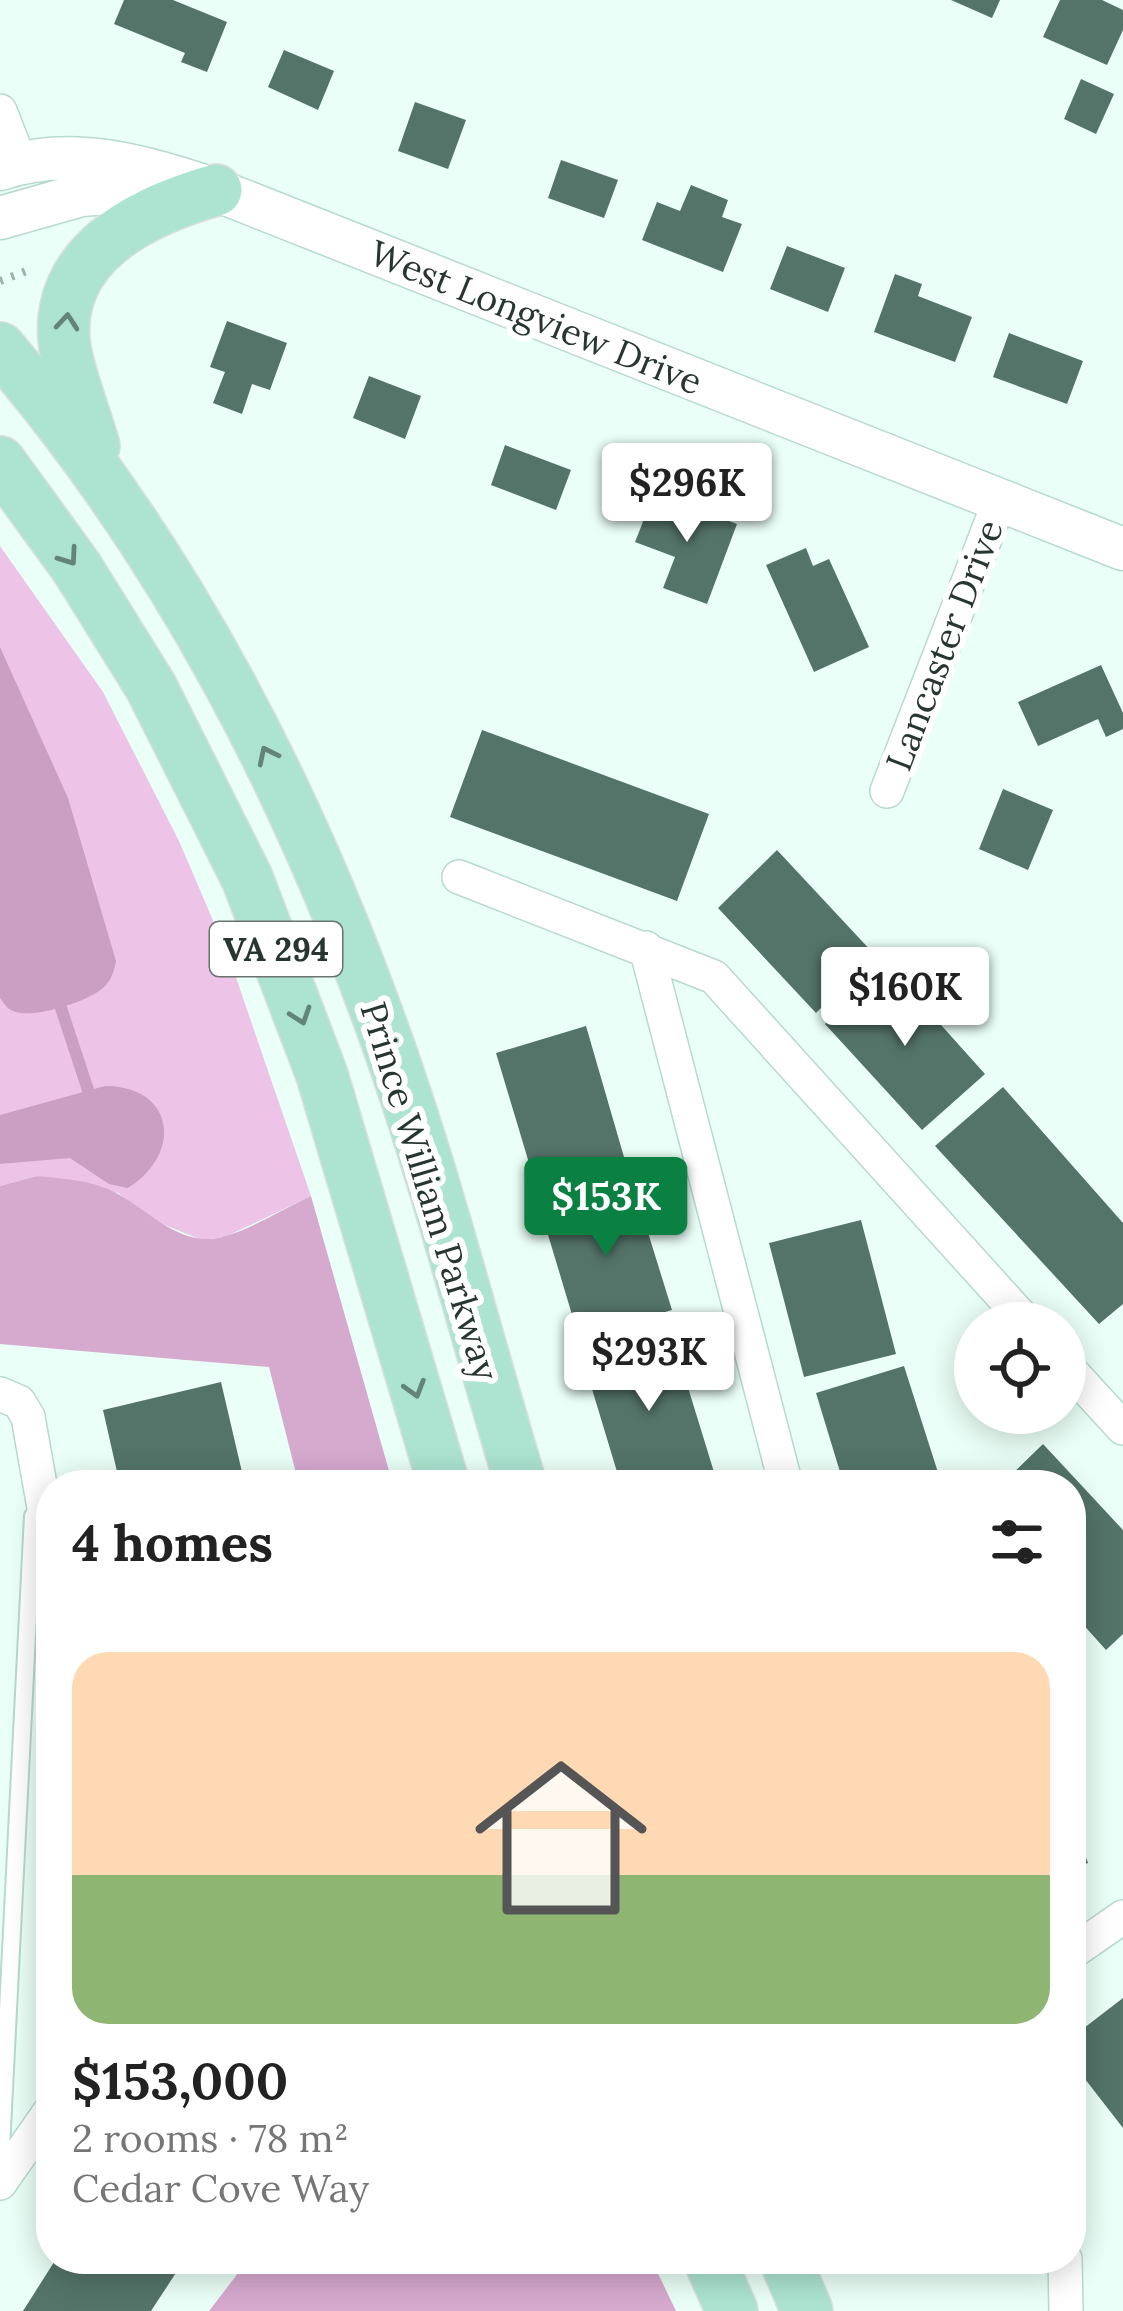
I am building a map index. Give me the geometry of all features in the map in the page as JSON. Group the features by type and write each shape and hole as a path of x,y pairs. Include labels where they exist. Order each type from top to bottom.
{"main road":[{"path":"103,476 65,350 68,304 76,281 102,245 136,220 216,190"},
{"name":"Prince William Parkway","path":"0,348 103,476 176,585 276,773 339,916 405,1094 517,1470"},
{"name":"Prince William Parkway","path":"4,475 77,568 151,687 247,878 322,1075 440,1470"},
{"path":"716,2274 732,2311"},
{"path":"792,2274 808,2311"}],"street":[{"path":"0,111 10,165"},
{"name":"West Longview Drive","path":"10,165 55,157 119,162 216,190 1123,549"},
{"name":"West Longview Drive","path":"0,218 81,195 127,189 216,190"},
{"name":"Lancaster Drive","path":"887,791 1000,500"},
{"path":"459,877 714,977 1009,1302"},
{"path":"646,948 782,1470"},
{"path":"1086,1388 1123,1429"},
{"path":"0,1394 19,1402 28,1417 37,1470"},
{"path":"1086,1943 1123,1917"},
{"path":"0,2183 36,2131"},
{"path":"1065,2274 1066,2311"}],"lane":[{"path":"0,2168 36,1462"}],"shaded area":[{"path":"0,546 103,692 179,841 230,960 311,1196 225,1237 202,1240 155,1221 118,1193 37,1176 0,1186"},
{"path":"0,647 68,798 116,961 109,981 97,992 60,1008 33,1013 13,1011 0,998"},
{"path":"105,1086 146,1097 158,1109 163,1124 157,1158 128,1188 109,1184 70,1158 0,1164 0,1115"},
{"path":"37,1176 79,1181 109,1189 182,1234 210,1239 237,1232 311,1196 389,1470 295,1470 269,1367 0,1344 0,1186"},
{"path":"237,2274 658,2274 676,2311 209,2311"}],"building":[{"path":"124,0 173,0 227,22 207,72 181,62 185,53 114,24"},
{"path":"951,0 1000,0 992,18"},
{"path":"1060,0 1102,0 1123,10 1123,30 1107,65 1043,37"},
{"path":"284,50 334,71 318,110 268,87"},
{"path":"1081,79 1114,94 1096,134 1064,119"},
{"path":"415,102 466,120 448,169 398,151"},
{"path":"561,160 618,180 604,218 548,198"},
{"path":"691,185 728,200 722,217 742,224 723,272 642,240 657,202 680,211"},
{"path":"787,246 845,268 828,312 770,289"},
{"path":"895,274 922,284 918,296 972,317 955,362 874,332"},
{"path":"227,321 287,343 270,390 252,384 242,414 213,403 225,372 210,367"},
{"path":"1009,333 1083,361 1067,404 993,377"},
{"path":"369,376 421,396 405,439 353,418"},
{"path":"505,445 571,470 556,510 491,485"},
{"path":"654,494 737,524 707,604 663,588 675,557 635,542"},
{"path":"806,548 813,566 829,559 869,647 814,672 766,565"},
{"path":"1101,665 1123,713 1123,729 1106,737 1098,719 1038,746 1018,702"},
{"path":"482,730 709,814 677,901 450,817"},
{"path":"1003,789 1053,810 1028,870 979,849"},
{"path":"777,850 874,954 816,1013 718,908"},
{"path":"889,967 985,1074 922,1130 825,1024"},
{"path":"586,1026 624,1157 535,1183 496,1053"},
{"path":"1003,1087 1123,1223 1123,1304 1099,1324 1086,1310 1086,1302 1079,1302 935,1146"},
{"path":"632,1181 672,1310 579,1338 540,1208"},
{"path":"861,1220 896,1354 804,1377 769,1243"},
{"path":"670,1329 713,1470 616,1470 582,1356"},
{"path":"904,1366 937,1470 839,1470 816,1393"},
{"path":"221,1382 242,1470 117,1470 103,1410"},
{"path":"1043,1444 1067,1470 1016,1470"},
{"path":"1086,1490 1123,1530 1123,1634 1106,1650 1086,1628"},
{"path":"1123,1998 1123,2128 1086,2080 1086,2026"},
{"path":"46,2274 175,2274 151,2311 23,2311"}],"waterway":[{"path":"61,1008 88,1090"}]}
